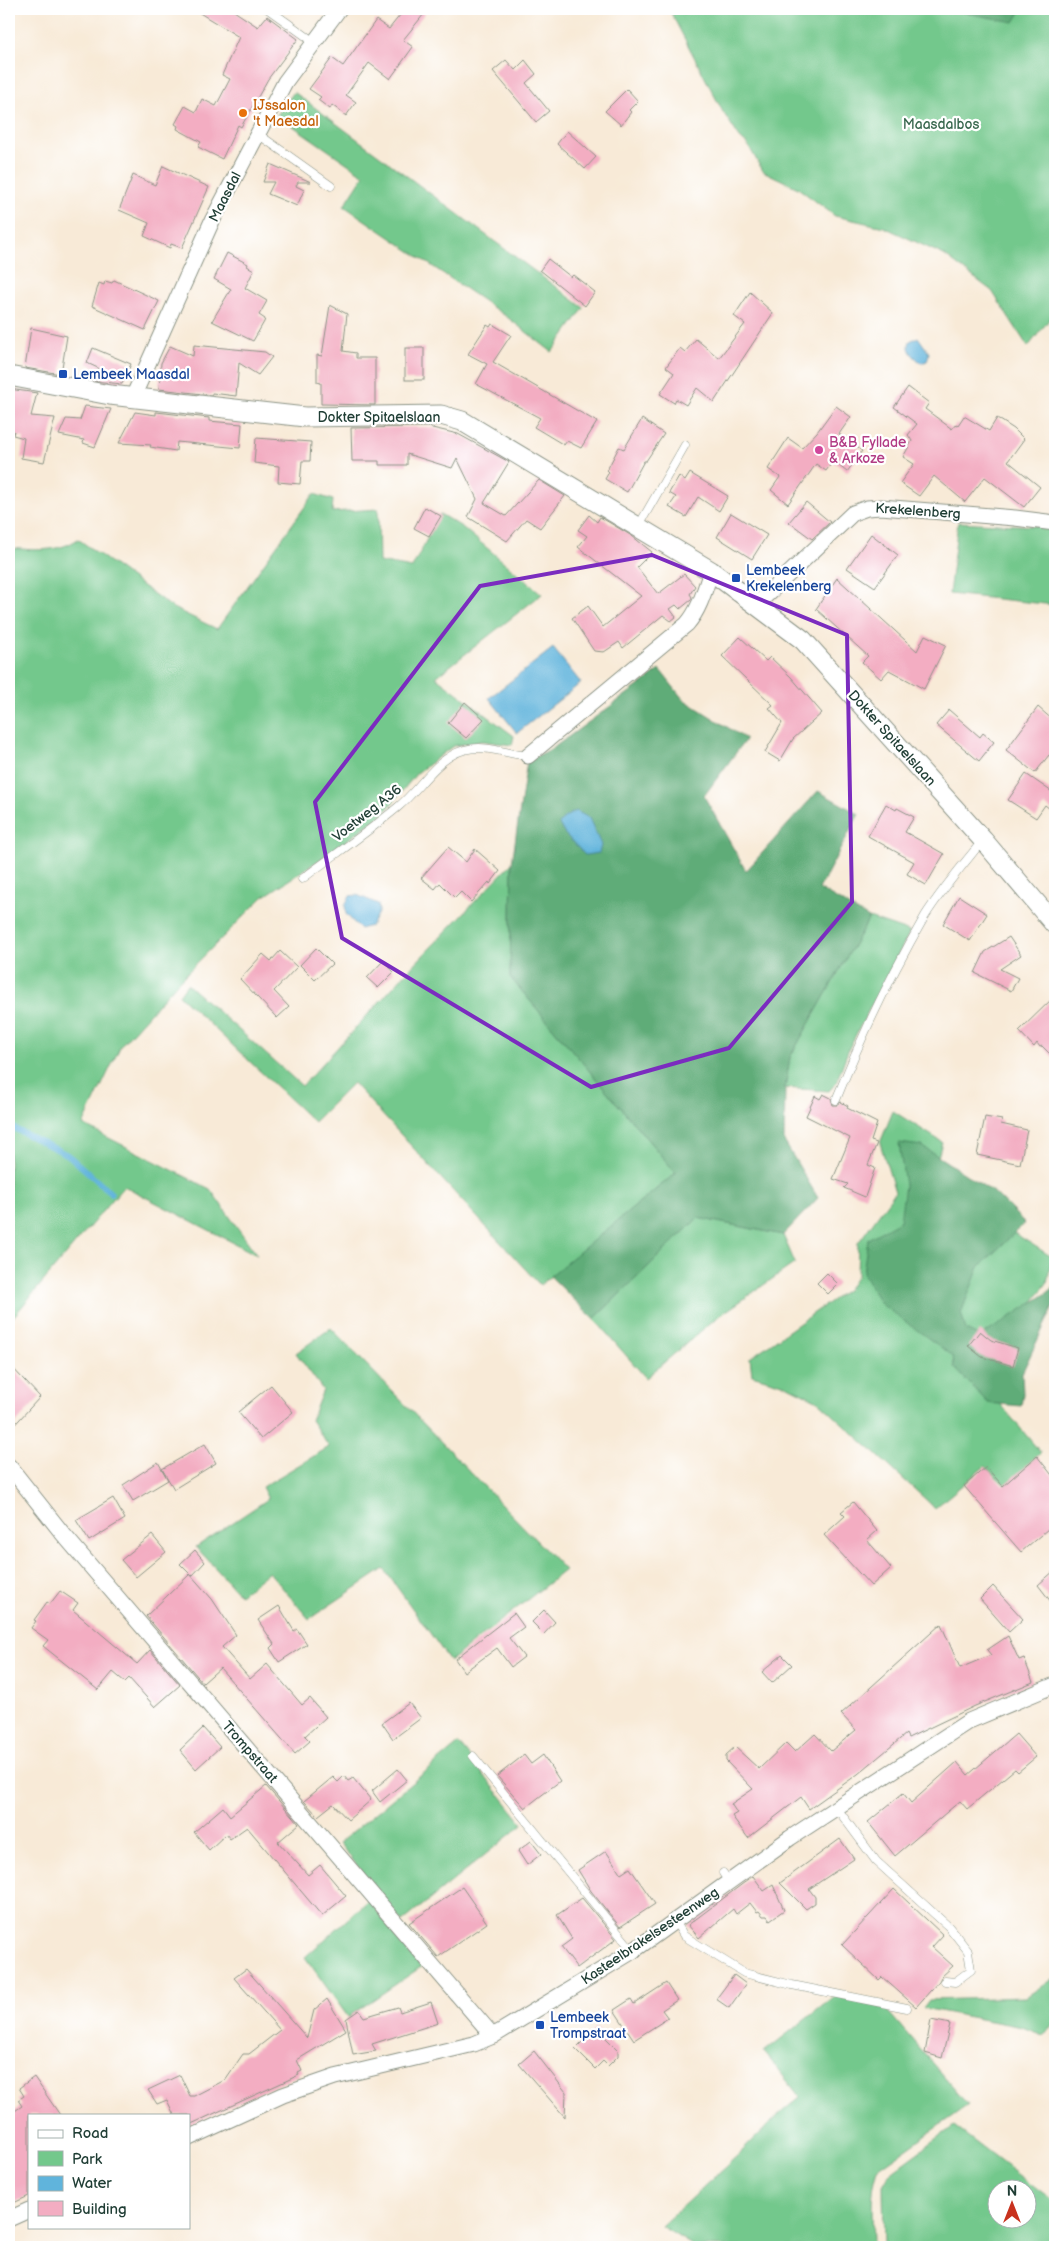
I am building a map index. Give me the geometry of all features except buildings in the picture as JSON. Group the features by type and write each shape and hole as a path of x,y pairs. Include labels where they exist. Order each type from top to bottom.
{"street":[{"name":"Maasdal","path":"133,397 212,221 285,82 339,9"},
{"name":"Dokter Spitaelslaan","path":"9,376 133,397 305,417 441,415 462,421 711,571 803,640 983,840 1055,925"},
{"name":"Krekelenberg","path":"757,604 853,514 861,510 881,507 1055,523"},
{"path":"528,756 687,624 694,616 699,605 711,571"},
{"name":"Trompstraat","path":"9,1466 63,1534 493,2036"},
{"name":"Kasteelbrakelsesteenweg","path":"190,2138 283,2095 335,2077 474,2044 493,2036 633,1951 675,1921 726,1877 969,1721 1055,1684"},
{"path":"9,2219 28,2210"}],"lane":[{"path":"268,9 314,42"},
{"path":"258,134 330,186"},
{"path":"638,527 685,445"},
{"name":"Voetweg A36","path":"302,879 398,807 436,768 463,751 496,748 528,756"},
{"path":"836,1100 858,1044 926,915 949,881 983,840"},
{"path":"474,1756 633,1951"},
{"path":"836,1807 876,1861 949,1927 968,1951 972,1970 955,1982 945,1981"},
{"path":"675,1921 684,1936 744,1972 792,1985 907,2008"}],"highlighted area":[{"path":"652,555 847,635 852,902 729,1048 591,1087 342,938 315,802 480,586"}],"green space":[{"name":"Maasdalbos","path":"669,9 1055,9 1055,312 1028,347 992,291 944,255 884,227 835,216 798,188 763,171 748,145 740,138 723,112"},
{"path":"945,9 1022,9 1014,22"},
{"path":"294,92 584,308 552,352 507,317 344,206 364,175 277,115"},
{"path":"314,494 333,500 332,512 378,509 379,562 412,568 440,514 462,527 542,594 436,677 514,736 512,745 482,741 453,746 417,773 384,813 330,853 263,897 177,983 121,1045 83,1125 210,1189 257,1255 124,1186 9,1322 9,548 53,549 78,539 173,608 217,629"},
{"path":"958,522 1055,527 1055,605 949,594"},
{"path":"660,670 683,699 746,739 704,796 746,871 818,791 859,814 819,889 869,918 790,1057 785,1088 784,1141 818,1198 783,1235 698,1218 594,1319 550,1276 676,1173 510,977 512,863 527,761 553,748"},
{"path":"512,863 510,977 676,1173 540,1285 353,1083 314,1122 179,995 187,984 302,1086 407,972"},
{"path":"869,918 910,932 849,1048 836,1083 829,1091 785,1088 790,1057"},
{"path":"893,1111 942,1142 932,1181 1052,1257 1047,1283 977,1376 1041,1453 1005,1485 985,1466 935,1508 818,1401 786,1385 752,1375 750,1358 848,1289 857,1276 858,1243 895,1192 880,1143"},
{"path":"899,1143 922,1146 996,1194 1025,1223 979,1267 961,1313 966,1330 980,1337 1050,1291 1055,1285 1055,1303 1022,1373 1023,1394 1021,1406 988,1403 954,1367 953,1356 881,1304 863,1273 868,1239 900,1221 905,1185"},
{"path":"698,1218 783,1235 795,1263 715,1319 646,1378 594,1319"},
{"path":"331,1328 565,1570 450,1661 384,1569 309,1619 269,1572 240,1595 196,1547 268,1499 262,1487 329,1447 311,1420 323,1390 296,1353"},
{"path":"459,1744 523,1824 402,1922 339,1843"},
{"path":"369,1900 421,1967 348,2017 305,1957"},
{"path":"1055,1977 1055,2024 1043,2035 1022,2027 923,2008 929,2000 1026,1997"},
{"path":"835,1996 885,2008 968,2105 878,2169 872,2198 873,2247 695,2247 661,2226 800,2097 764,2052"},
{"path":"954,2126 1022,2178 986,2178 986,2228 1036,2228 1036,2189 1055,2203 1055,2247 884,2247 883,2185 890,2173"}],"water":[{"path":"918,337 929,353 927,361 921,363 911,353 909,348 910,341"},
{"path":"553,648 581,683 517,733 489,698"},
{"path":"576,811 589,818 601,845 599,853 585,855 564,833 559,824 565,817"},
{"path":"357,895 378,904 379,911 371,926 360,929 346,914 345,905 350,896"}],"waterway":[{"path":"9,1126 68,1155 111,1193"}],"place":[{"name":"IJssalon 't Maesdal","path":"243,113"},
{"name":"Lembeek Maasdal","path":"63,374"},
{"name":"B&B Fyllade & Arkoze","path":"819,450"},
{"name":"Lembeek Krekelenberg","path":"736,578"},
{"name":"Lembeek Trompstraat","path":"540,2025"}]}
